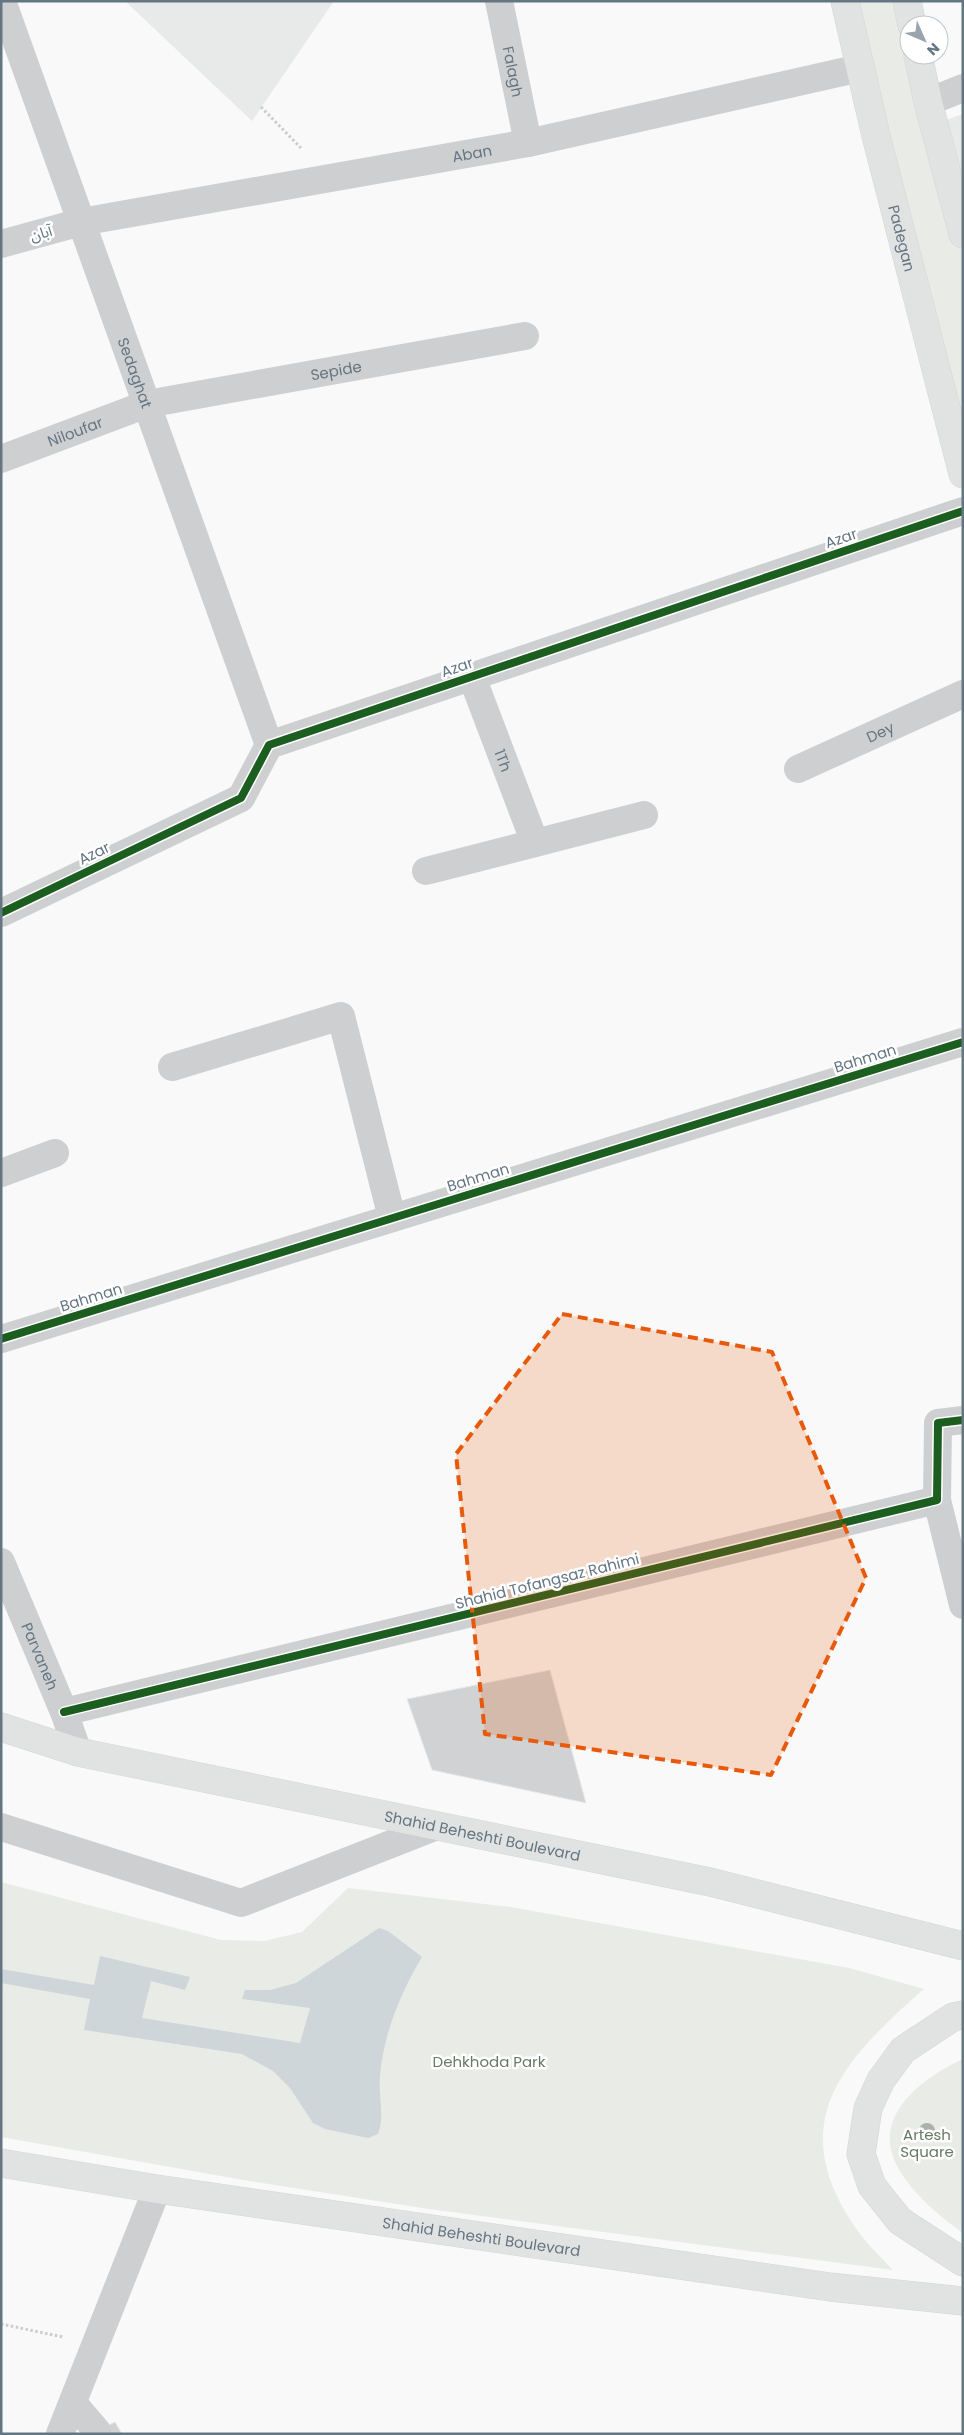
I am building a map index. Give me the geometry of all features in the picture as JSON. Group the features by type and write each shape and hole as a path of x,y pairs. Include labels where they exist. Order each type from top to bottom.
{"main road":[{"name":"Padegan","path":"845,1 860,68 963,474"},
{"path":"907,1 910,15"},
{"path":"920,65 963,234"},
{"name":"Shahid Beheshti Boulevard","path":"1,1727 78,1752 710,1882 963,1946"},
{"path":"963,2015 953,2017 903,2050 881,2080 868,2108 861,2154 872,2186 900,2221 963,2262"},
{"name":"Shahid Beheshti Boulevard","path":"1,2163 157,2189 830,2288 963,2301"}],"street":[{"name":"Sedaghat","path":"2,1 269,745"},
{"name":"Falagh","path":"499,1 528,143"},
{"name":"Aban","path":"81,222 528,143 860,68"},
{"path":"928,102 963,88"},
{"name":"آبان","path":"1,244 81,222"},
{"name":"Sepide","path":"147,404 525,336"},
{"name":"Niloufar","path":"1,459 147,404"},
{"name":"Azar","path":"1,913 241,798 269,745 963,511"},
{"name":"1Th","path":"472,677 535,843"},
{"name":"Dey","path":"798,769 963,694"},
{"path":"426,871 644,815"},
{"path":"172,1067 341,1016 392,1218"},
{"name":"Bahman","path":"1,1339 963,1042"},
{"path":"1,1173 55,1153"},
{"path":"963,1420 938,1423 936,1500 963,1605"},
{"name":"Shahid Tofangsaz Rahimi","path":"64,1712 936,1500"},
{"name":"Parvaneh","path":"1,1562 64,1712 78,1752"},
{"path":"1,1827 241,1903 436,1826"},
{"path":"60,2434 157,2189"},
{"path":"73,2403 97,2431"}],"path":[{"path":"261,107 331,179"},
{"path":"1,2324 96,2344"}],"highlighted area":[{"path":"562,1314 772,1352 866,1578 771,1775 485,1734 456,1454"}],"shaded area":[{"path":"125,1 334,1 252,121"},
{"path":"963,114 963,184 946,120"},
{"path":"379,1928 388,1931 422,1957 400,1999 389,2030 380,2076 380,2127 378,2134 368,2138 325,2129 313,2123 290,2088 273,2071 242,2054 84,2030 90,1999 1,1983 1,1969 94,1985 100,1956 190,1977 185,1990 151,1981 142,2018 300,2043 310,2008 242,1999 245,1990 270,1990 296,1983"}],"green space":[{"path":"846,1 907,1 908,15 899,15 899,65 912,65 963,234 963,476"},
{"name":"Dehkhoda Park","path":"1,1882 221,1940 265,1941 302,1932 348,1888 511,1907 849,1968 924,1989 869,2041 848,2067 832,2095 824,2124 824,2155 834,2189 859,2233 893,2270 429,2209 249,2181 1,2137"},
{"name":"Artesh Square","path":"963,2059 963,2233 941,2216 907,2182 893,2156 890,2143 895,2115 903,2103 925,2081"}],"building":[{"path":"550,1670 586,1803 432,1770 407,1699"},
{"path":"115,2422 122,2434 91,2434"}],"cycle path":[{"path":"1,913 241,798 269,745 963,511"},
{"path":"1,1339 963,1042"},
{"path":"64,1712 937,1500 938,1423 963,1420"}]}
